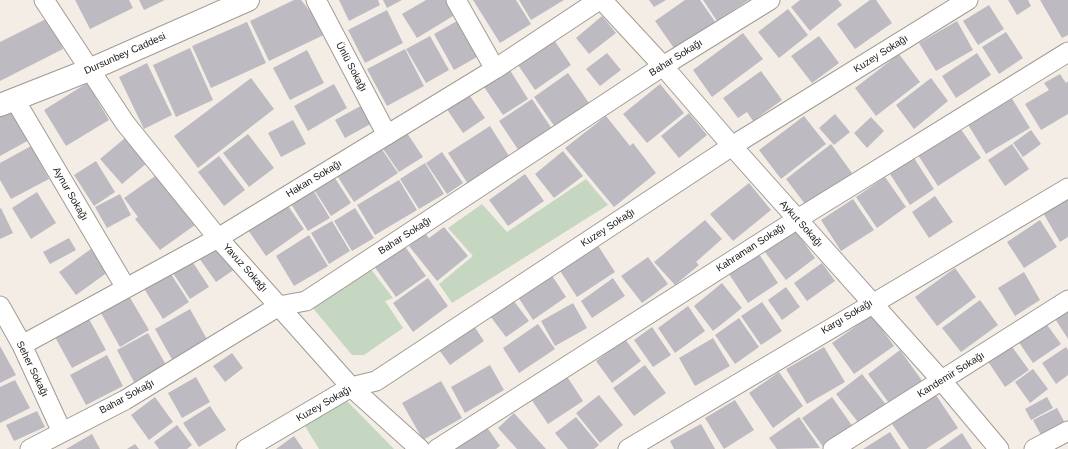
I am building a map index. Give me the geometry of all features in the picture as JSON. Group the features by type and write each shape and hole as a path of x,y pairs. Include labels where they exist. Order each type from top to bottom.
{"street":[{"name":"Yavuz Sokağı","path":"44,0 125,123 218,238 351,387 420,449"},
{"name":"Dursunbey Caddesi","path":"8,102 89,70 248,0"},
{"name":"Ünlü Sokağı","path":"316,0 387,135"},
{"path":"456,0 495,69"},
{"name":"Hakan Sokağı","path":"22,346 218,238 495,69 600,0"},
{"name":"Aykut Sokağı","path":"600,0 663,66 796,220 872,302 942,381 999,449"},
{"name":"Bahar Sokağı","path":"30,449 125,400 279,306 306,301 663,66 770,0"},
{"name":"Kuzey Sokağı","path":"246,449 351,387 376,381 732,146 968,0"},
{"name":"Kahraman Sokağı","path":"436,449 796,220 1068,52"},
{"name":"Aynur Sokağı","path":"8,102 126,288"},
{"name":"Kargı Sokağı","path":"628,449 872,302 1068,188"},
{"name":"Kandemir Sokağı","path":"833,449 1068,300"},
{"name":"Seher Sokağı","path":"0,306 22,346 62,432"},
{"path":"1034,449 1068,431"}],"green space":[{"path":"586,179 608,205 452,303 439,284 473,256 448,228 482,204 507,232"},
{"path":"370,268 393,298 385,301 403,328 364,355 352,355 312,307"},
{"path":"345,399 394,449 319,449 303,423"}],"building":[{"path":"75,0 129,0 133,8 90,29"},
{"path":"139,0 165,0 144,10"},
{"path":"294,0 301,0 328,33 269,61 250,21"},
{"path":"339,0 378,0 380,5 349,21"},
{"path":"383,0 402,0 387,8"},
{"path":"426,0 450,0 458,13 417,38 402,14"},
{"path":"473,0 516,0 531,24 500,43"},
{"path":"519,0 564,0 531,20"},
{"path":"649,0 666,0 654,7"},
{"path":"685,0 700,0 716,23 676,51 655,21"},
{"path":"703,0 749,0 717,21"},
{"path":"800,0 838,0 842,5 810,31 791,7"},
{"path":"870,0 876,0 892,23 855,49 837,24"},
{"path":"1008,0 1028,0 1031,6 1017,15"},
{"path":"1040,0 1068,0 1068,35 1062,38"},
{"path":"989,5 1004,29 978,45 963,21"},
{"path":"788,9 808,35 779,58 758,32"},
{"path":"387,10 403,43 365,63 348,30"},
{"path":"602,16 616,33 589,54 576,38"},
{"path":"48,18 63,49 0,81 0,42"},
{"path":"457,21 477,57 454,70 434,34"},
{"path":"957,21 973,50 936,71 919,43"},
{"path":"247,22 266,63 211,88 192,46"},
{"path":"1006,32 1023,58 999,74 982,47"},
{"path":"743,33 763,59 712,97 693,70"},
{"path":"430,36 449,70 426,83 406,49"},
{"path":"819,36 839,63 812,83 791,56"},
{"path":"552,37 571,65 535,90 516,62"},
{"path":"190,48 213,100 176,117 153,65"},
{"path":"405,49 424,86 387,106 367,69"},
{"path":"307,50 324,83 290,100 273,68"},
{"path":"607,53 621,70 600,86 586,69"},
{"path":"977,53 991,75 956,98 942,76"},
{"path":"899,54 920,82 876,116 855,88"},
{"path":"147,63 172,115 144,129 119,77"},
{"path":"508,67 528,99 503,115 482,84"},
{"path":"761,71 782,100 753,121 747,112 738,118 723,98"},
{"path":"568,73 589,103 555,127 534,97"},
{"path":"1060,74 1066,83 1068,81 1068,114 1041,130 1025,104 1049,90 1044,83"},
{"path":"251,78 274,109 198,168 174,136"},
{"path":"931,78 948,101 914,129 896,105"},
{"path":"87,83 109,120 66,146 44,110"},
{"path":"334,84 347,108 308,131 294,106"},
{"path":"660,84 684,113 647,143 623,114"},
{"path":"466,90 485,118 463,133 444,105"},
{"path":"1011,97 1030,128 986,154 967,123"},
{"path":"532,99 552,129 519,151 499,121"},
{"path":"366,103 376,121 345,138 335,120"},
{"path":"15,109 31,139 0,156 0,117"},
{"path":"689,113 707,135 679,158 661,136"},
{"path":"835,114 850,132 834,145 819,128"},
{"path":"606,116 630,146 633,143 656,173 614,207 565,148"},
{"path":"804,116 826,144 781,179 759,150"},
{"path":"871,117 884,131 867,148 854,133"},
{"path":"293,120 306,144 281,157 268,133"},
{"path":"490,126 509,156 468,184 448,153"},
{"path":"403,127 423,157 399,172 379,143"},
{"path":"960,128 981,158 938,186 918,155"},
{"path":"1031,130 1041,144 1023,157 1013,143"},
{"path":"248,134 274,168 249,187 223,153"},
{"path":"125,138 147,163 122,184 100,159"},
{"path":"377,142 398,173 354,202 334,171"},
{"path":"831,144 852,173 808,208 786,179"},
{"path":"1012,144 1029,169 1005,186 988,160"},
{"path":"31,146 49,179 11,199 0,180 0,163"},
{"path":"563,151 583,176 554,198 535,174"},
{"path":"442,152 463,183 447,194 426,163"},
{"path":"219,156 245,190 224,206 198,172"},
{"path":"914,158 934,189 910,205 890,174"},
{"path":"96,161 115,192 94,206 74,175"},
{"path":"425,163 444,194 419,209 400,179"},
{"path":"331,172 351,203 331,216 311,185"},
{"path":"158,174 195,225 160,250 135,219 138,217 124,198"},
{"path":"525,174 544,201 508,226 489,200"},
{"path":"885,177 906,207 877,228 856,197"},
{"path":"399,180 417,210 375,235 357,205"},
{"path":"749,183 771,210 733,241 710,214"},
{"path":"310,185 330,218 308,231 288,199"},
{"path":"37,192 56,223 31,239 12,208"},
{"path":"120,194 131,215 107,228 95,207"},
{"path":"1068,195 1068,237 1060,242 1042,211"},
{"path":"935,196 953,222 929,238 912,212"},
{"path":"853,199 874,230 841,251 821,220"},
{"path":"286,203 304,229 266,256 248,230"},
{"path":"1,208 13,233 0,239 0,209"},
{"path":"355,208 374,238 352,251 334,221"},
{"path":"705,220 722,239 696,262 699,265 675,285 654,262"},
{"path":"1040,220 1057,247 1024,268 1007,242"},
{"path":"332,221 350,251 329,264 311,233"},
{"path":"444,227 468,256 437,281 409,246 425,233 429,238"},
{"path":"795,230 815,258 786,280 765,252"},
{"path":"309,235 328,266 294,286 276,256"},
{"path":"69,238 76,250 50,264 43,252"},
{"path":"595,241 615,272 577,297 557,266"},
{"path":"218,244 235,269 216,282 199,258"},
{"path":"404,245 426,276 396,297 374,266"},
{"path":"91,249 108,272 76,295 59,272"},
{"path":"759,254 778,283 748,303 729,274"},
{"path":"648,257 668,284 642,303 621,276"},
{"path":"190,258 209,287 190,299 171,270"},
{"path":"822,263 835,281 807,301 794,283"},
{"path":"955,268 976,297 937,326 915,297"},
{"path":"169,271 189,302 163,319 143,287"},
{"path":"549,271 566,297 533,320 516,294"},
{"path":"1024,272 1040,300 1015,316 998,288"},
{"path":"428,278 448,306 413,332 393,303"},
{"path":"613,278 625,296 592,318 581,301"},
{"path":"722,283 742,308 713,331 694,306"},
{"path":"786,287 800,307 782,320 768,300"},
{"path":"129,296 149,330 120,347 101,313"},
{"path":"510,296 529,321 506,337 487,312"},
{"path":"980,300 998,325 961,352 942,328"},
{"path":"762,302 782,331 761,345 741,316"},
{"path":"573,303 587,328 555,346 541,321"},
{"path":"688,306 705,331 675,353 658,328"},
{"path":"1068,308 1068,339 1054,317"},
{"path":"190,309 208,341 173,361 155,329"},
{"path":"872,315 894,346 854,374 832,343"},
{"path":"739,318 759,347 735,364 715,335"},
{"path":"89,319 106,350 72,368 55,337"},
{"path":"1045,322 1061,344 1033,363 1018,341"},
{"path":"472,323 484,341 450,365 437,347"},
{"path":"538,324 555,349 519,373 503,348"},
{"path":"652,327 671,355 653,367 634,340"},
{"path":"148,333 166,365 134,382 117,350"},
{"path":"713,338 730,366 695,386 679,358"},
{"path":"625,339 641,361 612,383 596,361"},
{"path":"1010,344 1029,370 1005,387 987,360"},
{"path":"0,346 16,375 0,383"},
{"path":"824,347 845,382 807,404 786,369"},
{"path":"1066,347 1068,350 1068,375 1056,384 1042,363"},
{"path":"900,350 923,382 891,406 868,374"},
{"path":"232,353 243,368 225,382 213,366"},
{"path":"107,355 123,386 86,405 70,375"},
{"path":"490,365 504,390 465,413 451,387"},
{"path":"645,365 666,393 634,416 613,388"},
{"path":"1033,369 1048,389 1030,403 1015,382"},
{"path":"779,372 803,406 773,428 749,393"},
{"path":"862,374 887,406 861,426 836,394"},
{"path":"566,375 583,401 548,424 531,399"},
{"path":"196,377 210,402 182,418 168,393"},
{"path":"15,380 30,408 0,423 0,387"},
{"path":"441,381 462,418 423,440 402,403"},
{"path":"599,395 623,425 600,443 576,413"},
{"path":"936,395 958,428 926,449 909,449 892,424"},
{"path":"155,397 173,422 149,440 131,415"},
{"path":"832,397 853,427 824,448 802,418"},
{"path":"1047,397 1053,408 1031,420 1025,409"},
{"path":"735,400 754,430 724,449 705,418"},
{"path":"210,406 226,430 199,447 183,423"},
{"path":"1057,408 1067,427 1043,439 1033,420"},
{"path":"37,411 45,427 14,441 6,425"},
{"path":"514,413 546,449 517,449 498,428"},
{"path":"576,417 599,445 594,449 568,449 555,433"},
{"path":"799,417 820,448 777,449 769,438"},
{"path":"484,423 500,446 496,449 449,449"},
{"path":"701,424 715,449 674,449 670,441"},
{"path":"177,425 192,445 187,449 159,449 154,442"},
{"path":"890,432 901,449 863,449"},
{"path":"962,433 972,449 939,449"},
{"path":"92,434 100,449 66,449"},
{"path":"294,436 303,449 276,449"},
{"path":"135,444 139,449 127,449"}]}
